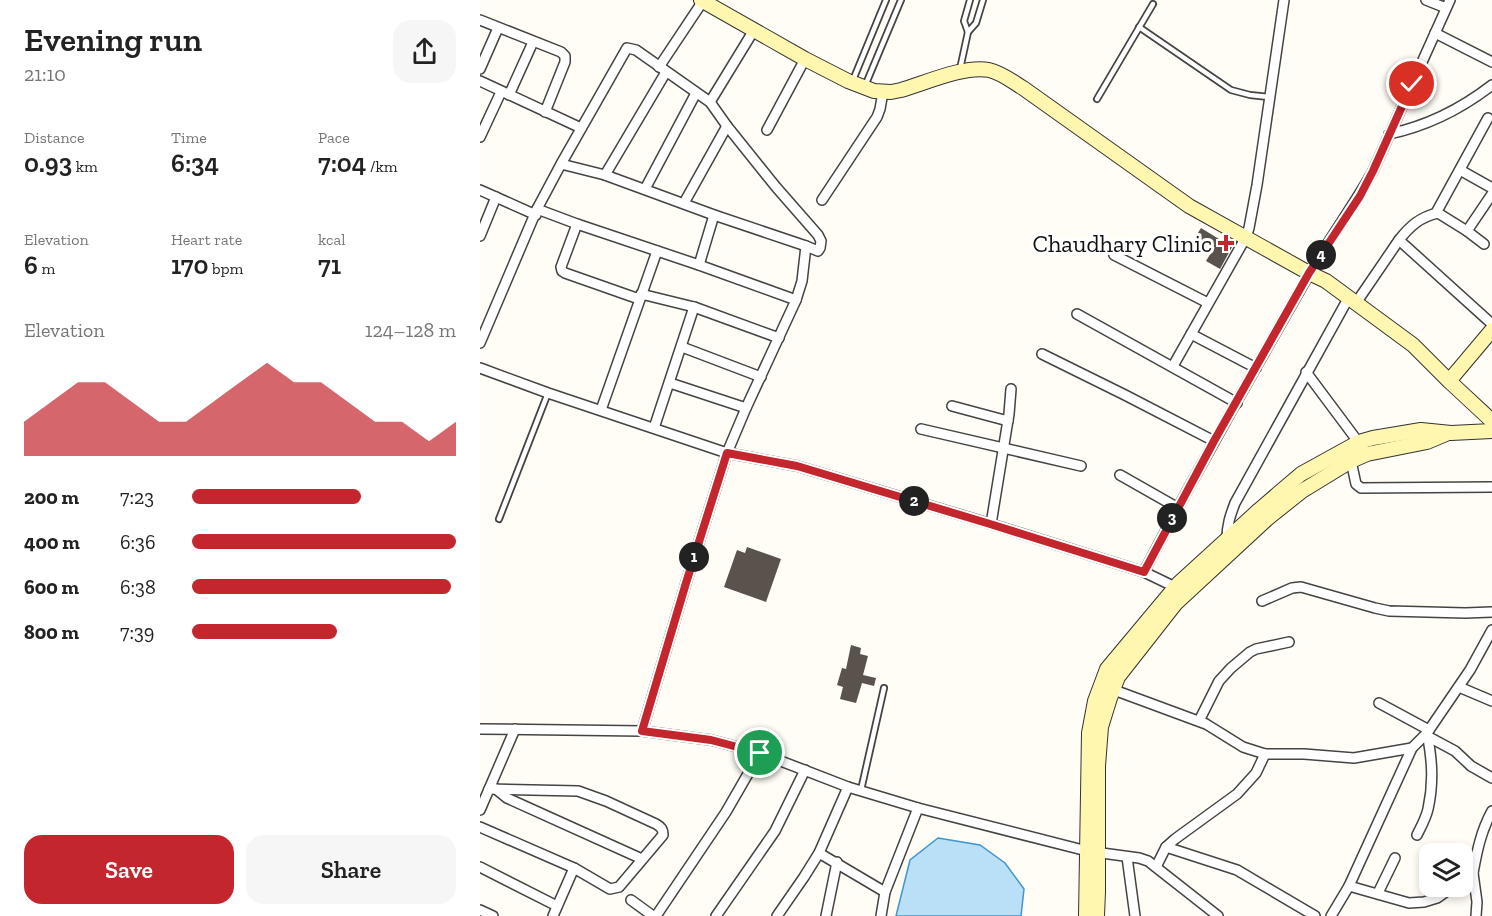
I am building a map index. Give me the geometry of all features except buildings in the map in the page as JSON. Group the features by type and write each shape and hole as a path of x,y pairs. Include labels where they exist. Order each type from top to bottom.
{"street":[{"path":"1173,366 1246,237 1252,212 1284,0"},
{"path":"1144,572 1214,441 1309,273 1360,196 1373,171 1448,4 1426,0"},
{"path":"605,175 662,69 702,1 805,59 865,88 883,92 901,90 968,69 999,73 1189,206 1326,281 1413,345 1492,421"},
{"path":"480,20 561,52 566,58 545,112"},
{"path":"480,69 498,28"},
{"path":"710,102 754,30"},
{"path":"1435,33 1492,62"},
{"path":"480,137 533,42"},
{"path":"480,343 536,212 561,164 625,49 636,50 710,102 776,187 818,235 821,241 820,248 818,251 605,175 561,164"},
{"path":"766,130 805,59"},
{"path":"480,81 581,128"},
{"path":"1389,134 1417,127 1453,112 1492,85"},
{"path":"822,200 877,117 883,92"},
{"path":"645,189 696,93"},
{"path":"1227,539 1229,517 1235,503 1306,372 1352,300 1399,240 1413,224 1436,213 1488,118"},
{"path":"684,203 727,126"},
{"path":"1460,170 1492,188"},
{"path":"480,190 536,212 699,265 796,300"},
{"path":"1467,231 1492,194"},
{"path":"480,236 496,197"},
{"path":"1436,213 1441,214 1484,244"},
{"path":"699,265 714,215"},
{"path":"577,224 561,267 565,273 640,296 694,307 779,338"},
{"path":"1399,240 1492,324"},
{"path":"642,731 727,453 796,300 802,281 806,246"},
{"path":"601,410 657,251"},
{"path":"1114,255 1208,303"},
{"path":"654,428 694,307"},
{"path":"1077,314 1237,403"},
{"path":"1449,381 1486,345 1492,330"},
{"path":"1191,334 1256,368"},
{"path":"682,347 761,377"},
{"path":"1042,354 1214,441"},
{"path":"480,368 727,453 797,466 1144,572 1180,591"},
{"path":"1306,372 1367,454"},
{"path":"670,383 746,408"},
{"path":"990,524 1008,421 1011,389"},
{"path":"952,406 1008,421"},
{"path":"921,429 1081,466"},
{"path":"1096,916 1089,733 1095,702 1107,669 1227,539 1301,474 1359,442 1373,438 1421,430 1451,433 1492,431"},
{"path":"1086,916 1093,852 1101,727 1118,677 1176,603 1180,591 1302,491 1351,461 1367,454 1427,442 1451,433"},
{"path":"1351,461 1356,484 1361,488 1492,487"},
{"path":"1120,475 1178,508"},
{"path":"1262,602 1292,588 1300,587 1389,611 1492,612"},
{"path":"1331,916 1349,886 1412,748 1428,733 1470,670 1492,630"},
{"path":"1199,721 1219,681 1231,668 1256,649 1289,642"},
{"path":"1459,687 1492,701"},
{"path":"1114,690 1199,721 1243,747 1265,754 1353,758 1412,748"},
{"path":"1379,704 1428,733 1471,766 1492,778"},
{"path":"480,729 642,731 711,740 760,753 848,787 918,808 1093,852 1148,861 1218,916"},
{"path":"480,810 492,789 515,729"},
{"path":"1417,835 1427,810 1432,776 1428,733"},
{"path":"631,900 655,916 726,812 760,753"},
{"path":"1156,867 1166,847 1237,794 1256,773 1265,754"},
{"path":"716,916 775,831 805,770"},
{"path":"777,916 819,853 848,787"},
{"path":"480,827 574,868 610,889 619,887 663,835 660,826 578,791 492,789"},
{"path":"492,789 507,798 642,859"},
{"path":"881,916 885,892 918,808"},
{"path":"1476,916 1477,902 1473,873 1484,826 1492,811"},
{"path":"1166,847 1237,870 1315,916"},
{"path":"819,853 885,892"},
{"path":"1127,857 1135,916"},
{"path":"1378,893 1395,858"},
{"path":"826,916 837,862"},
{"path":"480,867 557,906"},
{"path":"553,916 574,868"},
{"path":"1349,886 1402,902 1424,902 1438,897"},
{"path":"480,910 493,916"}],"lane":[{"path":"852,82 886,0"},
{"path":"865,88 901,0"},
{"path":"968,32 964,21 969,0"},
{"path":"960,72 968,32 976,23 983,0"},
{"path":"1097,99 1153,4"},
{"path":"1139,27 1232,90 1269,97"},
{"path":"499,519 548,393"},
{"path":"861,790 884,688"}],"water":[{"path":"938,838 980,845 1005,863 1024,889 1021,916 896,916 910,860"}],"place":[{"name":"Chaudhary Clinic","path":"1226,243"}],"route":[{"path":"760,753 711,740 642,731 727,453 797,466 1144,572 1214,441 1309,273 1360,196 1412,84"}]}
